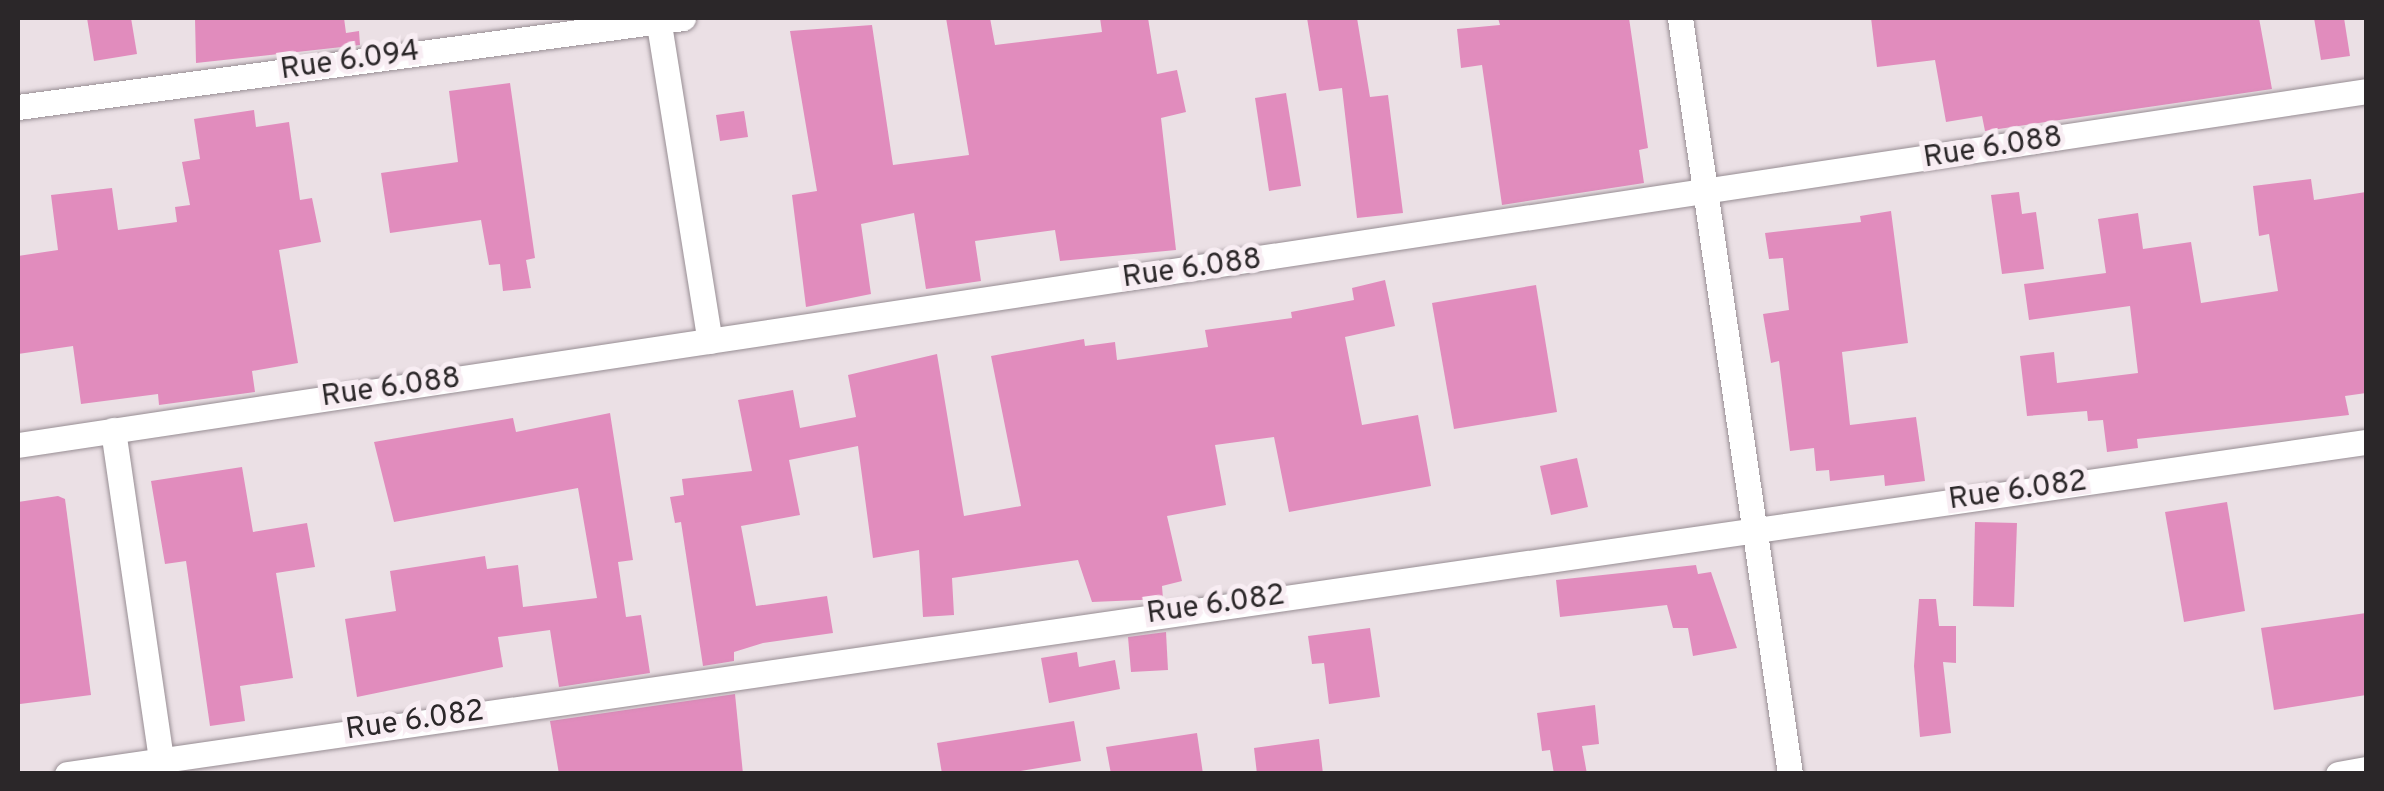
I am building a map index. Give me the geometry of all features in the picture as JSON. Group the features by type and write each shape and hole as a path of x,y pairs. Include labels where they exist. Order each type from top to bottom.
{"street":[{"path":"1680,18 1790,774"},
{"path":"667,19 710,342"},
{"name":"Rue 6.094","path":"18,107 667,19"},
{"name":"Rue 6.088","path":"18,445 1705,194 2366,91"},
{"path":"113,430 162,766"},
{"name":"Rue 6.082","path":"67,774 162,766 2366,442"},
{"path":"2338,774 2366,769"}],"building":[{"path":"87,18 131,18 137,54 94,61"},
{"path":"195,18 344,18 346,33 359,31 360,45 196,63"},
{"path":"946,18 990,18 995,45 1102,32 1100,18 1148,18 1157,74 1177,70 1186,112 1161,118 1176,250 1060,261 1055,230 975,241 981,281 926,289 914,213 861,224 871,294 806,307 792,195 817,191 790,31 872,25 893,165 969,155"},
{"path":"1307,18 1357,18 1370,97 1388,95 1403,213 1357,218 1342,88 1319,91"},
{"path":"1498,18 1629,18 1648,148 1639,150 1644,183 1502,205 1482,65 1461,68 1457,29 1500,25"},
{"path":"1871,18 2259,18 2272,89 1985,131 1982,116 1946,122 1935,60 1877,67"},
{"path":"2314,18 2344,18 2350,56 2321,60"},
{"path":"510,83 535,258 526,260 531,288 503,291 500,264 489,265 481,220 390,233 381,173 458,162 449,91"},
{"path":"1286,93 1301,186 1269,191 1255,98"},
{"path":"254,110 256,127 289,122 300,200 312,198 321,242 279,250 298,363 252,371 255,392 159,405 158,394 81,404 73,346 18,354 18,256 58,250 51,195 112,188 118,230 177,222 175,207 190,205 182,162 200,159 194,119"},
{"path":"744,111 748,137 720,141 716,115"},
{"path":"2311,179 2314,200 2366,192 2366,393 2345,396 2349,415 2137,439 2138,448 2107,452 2103,420 2088,421 2087,411 2027,416 2020,356 2054,352 2057,383 2138,373 2130,306 2029,320 2024,284 2106,273 2098,219 2138,213 2143,249 2191,242 2201,303 2278,291 2269,234 2259,236 2253,186"},
{"path":"2019,192 2022,214 2036,212 2044,269 2002,274 1991,195"},
{"path":"1891,211 1908,343 1842,352 1850,425 1916,417 1925,481 1885,486 1884,475 1830,481 1829,470 1816,471 1814,448 1790,451 1779,361 1771,363 1763,314 1789,310 1783,258 1769,259 1765,233 1861,222 1860,216"},
{"path":"1385,280 1395,326 1345,337 1362,425 1418,415 1431,486 1289,512 1274,437 1215,445 1226,505 1167,516 1182,581 1162,586 1163,599 1092,602 1078,560 952,578 954,615 923,617 919,550 873,558 858,446 789,460 800,515 741,526 756,606 827,596 833,633 763,643 734,652 734,661 703,666 681,522 675,523 670,497 684,495 682,479 752,471 738,400 793,390 800,428 856,417 848,375 937,354 964,516 1021,506 991,356 1084,339 1085,346 1115,342 1117,360 1208,347 1205,330 1292,318 1291,312 1354,300 1352,288"},
{"path":"1536,285 1557,412 1454,429 1432,303"},
{"path":"610,413 633,560 618,562 626,617 641,615 650,673 559,687 550,630 498,637 503,667 357,697 345,619 396,611 390,571 485,556 487,569 518,565 523,607 597,598 578,488 394,522 374,442 513,418 516,432"},
{"path":"1577,458 1588,507 1551,515 1540,466"},
{"path":"242,467 253,532 307,523 315,567 276,573 293,678 240,686 245,721 210,726 186,561 165,564 151,481"},
{"path":"58,496 65,499 91,695 20,704 18,502"},
{"path":"2227,502 2245,611 2184,622 2165,512"},
{"path":"1975,522 2017,523 2014,607 1973,606"},
{"path":"1696,565 1698,574 1711,572 1737,648 1693,656 1688,628 1673,628 1667,605 1560,617 1556,580"},
{"path":"1919,599 1936,599 1939,626 1956,626 1956,663 1943,662 1951,733 1920,737 1914,666"},
{"path":"2366,613 2366,695 2274,710 2261,628"},
{"path":"1370,628 1380,697 1329,704 1324,663 1312,664 1308,636"},
{"path":"1166,632 1168,670 1131,672 1128,637"},
{"path":"1077,652 1079,667 1115,660 1120,689 1049,703 1041,658"},
{"path":"735,694 743,774 559,774 550,721"},
{"path":"1595,705 1599,744 1582,746 1587,774 1554,774 1550,750 1542,751 1537,713"},
{"path":"1074,721 1081,761 1002,774 942,774 937,743"},
{"path":"1197,733 1203,774 1111,774 1106,747"},
{"path":"1319,739 1323,774 1257,774 1254,748"}]}
